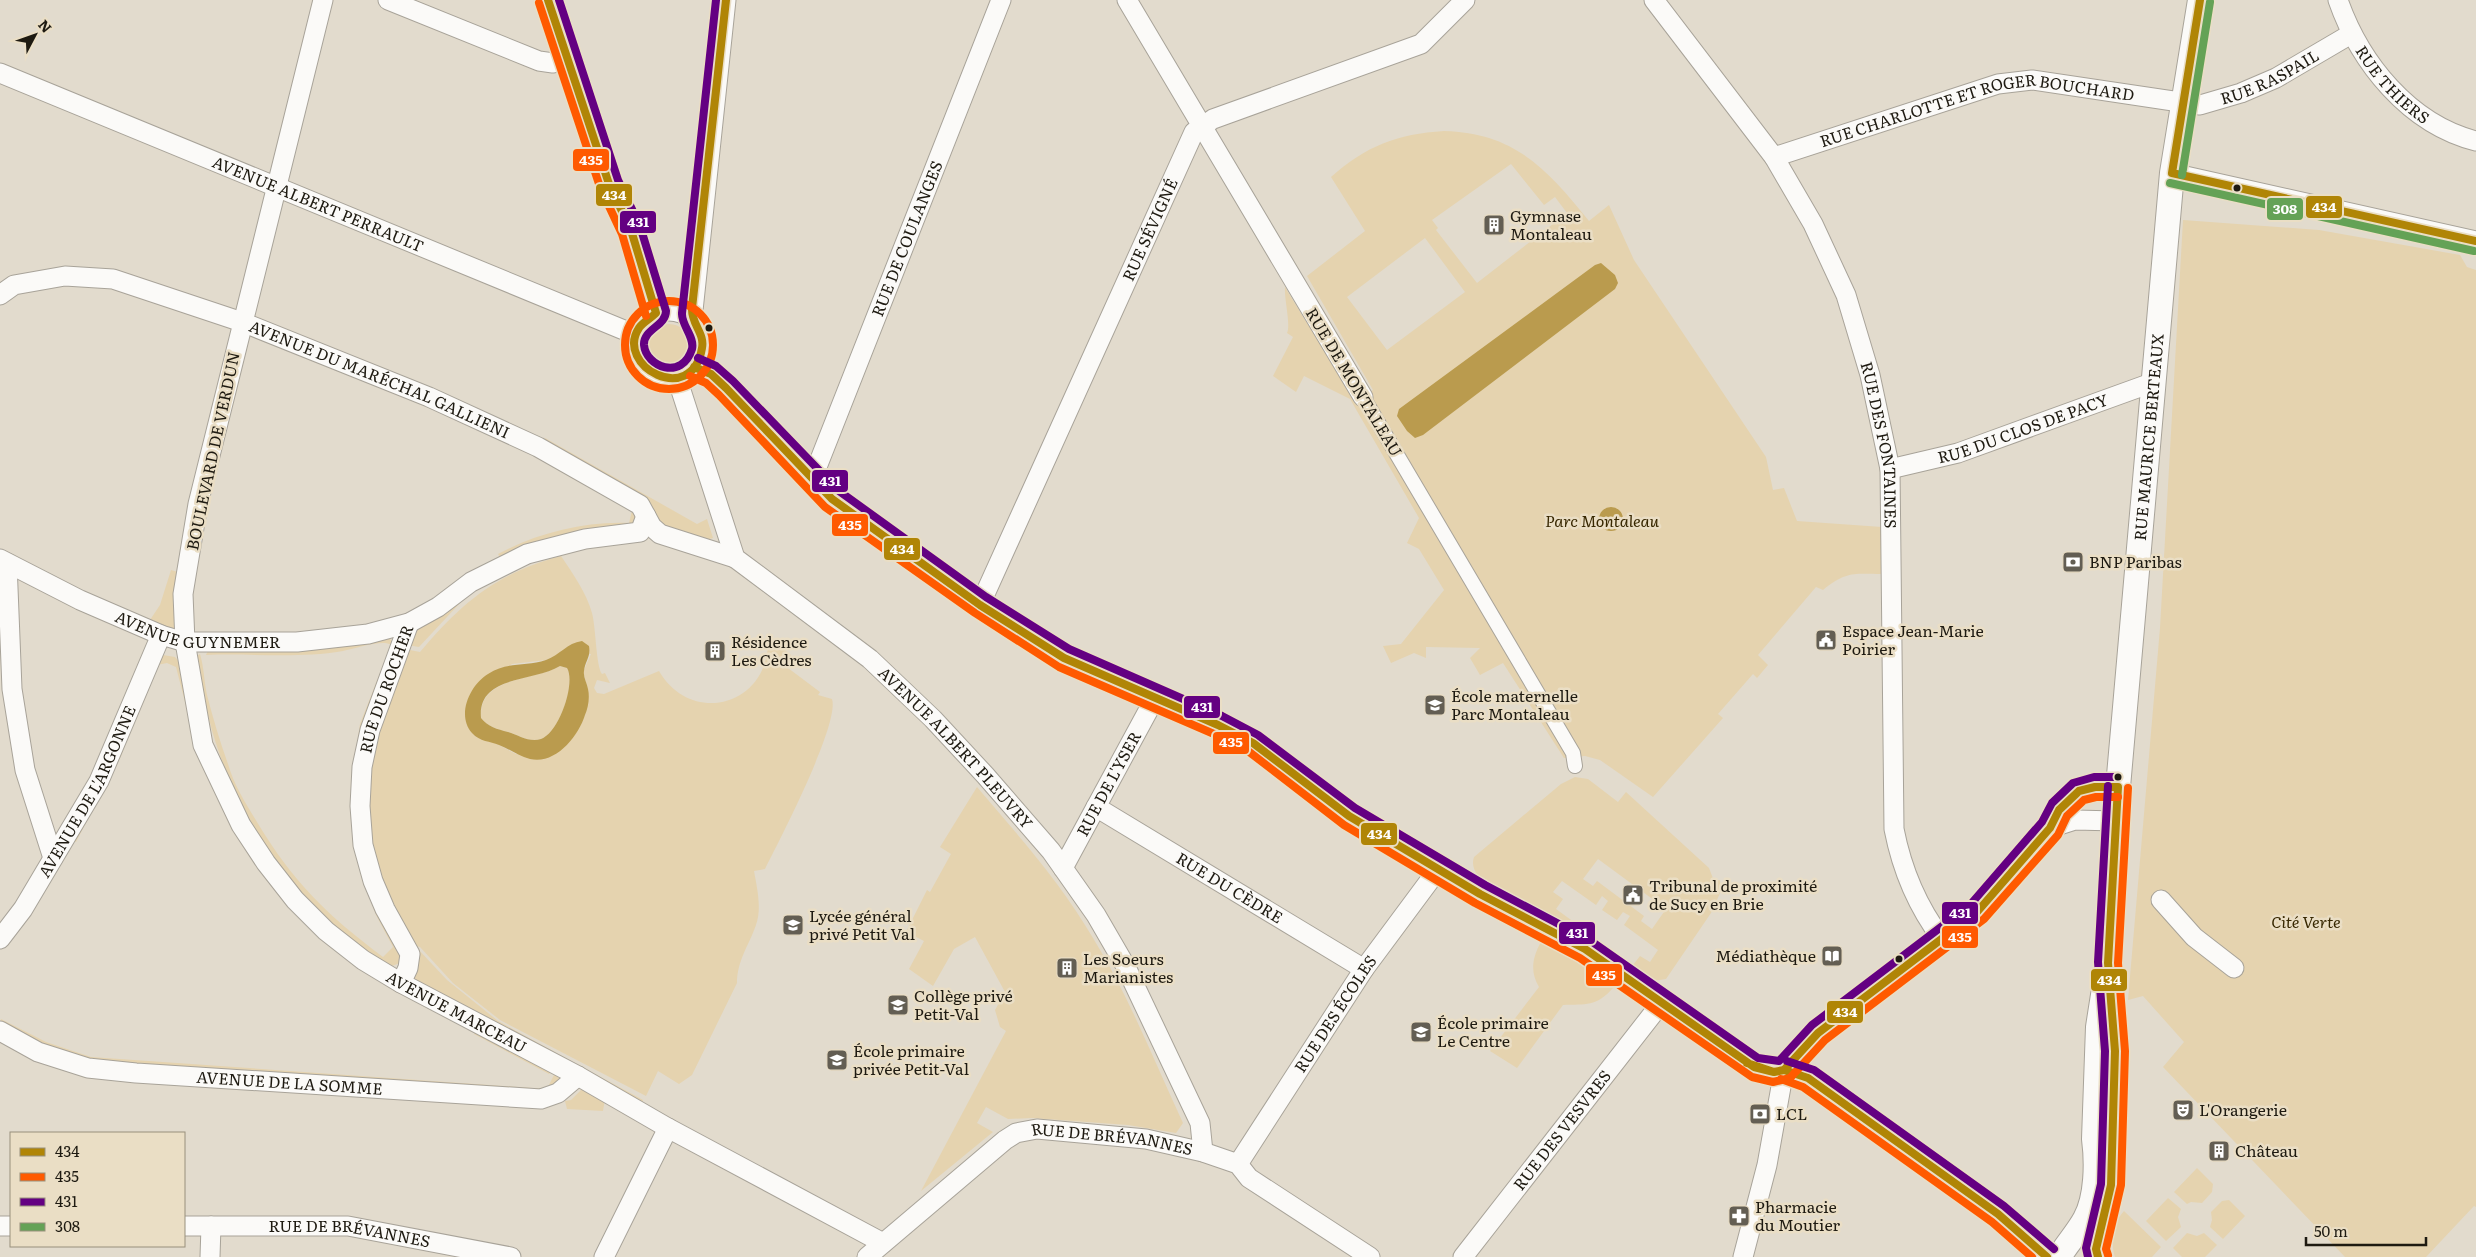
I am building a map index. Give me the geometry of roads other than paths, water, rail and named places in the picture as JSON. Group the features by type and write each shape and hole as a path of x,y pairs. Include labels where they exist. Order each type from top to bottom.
{"street":[{"name":"BOULEVARD DE VERDUN","path":"185,642 183,594 198,504 323,0"},
{"path":"388,0 539,61 553,63 567,60"},
{"path":"548,0 609,184 631,230 656,313"},
{"path":"692,320 675,312 656,313 647,318 636,335 636,350 641,365 657,377 677,378 694,367 700,358 702,338 692,320 726,0"},
{"name":"RUE DE COULANGES","path":"810,475 817,467 1001,0"},
{"name":"RUE DE MONTALEAU","path":"1127,0 1573,753 1575,766"},
{"name":"RUE SÉVIGNÉ","path":"980,605 1194,132 1212,119 1421,44 1465,0"},
{"name":"RUE DES FONTAINES","path":"1654,0 1774,157 1813,224 1846,295 1870,375 1890,469 1894,830 1899,858 1922,911 1942,939"},
{"name":"RUE MAURICE BERTEAUX","path":"2108,963 2118,787 2172,174 2200,0"},
{"name":"RUE THIERS","path":"2338,0 2351,34 2359,48 2395,94 2435,125 2476,141"},
{"name":"RUE RASPAIL","path":"2182,104 2200,105 2241,94 2276,78 2351,34"},
{"name":"AVENUE ALBERT PERRAULT","path":"0,73 636,335"},
{"name":"RUE CHARLOTTE ET ROGER BOUCHARD","path":"1774,157 2007,83 2032,80 2068,84 2182,104"},
{"path":"2172,174 2476,241"},
{"name":"AVENUE DU MARÉCHAL GALLIENI","path":"0,295 14,285 65,276 113,279 242,322 429,397 538,447 640,505 652,527 660,534 735,558"},
{"path":"694,367 711,374 726,388 832,499 980,605 1064,658 1218,725 1253,743 1349,816 1480,894 1585,949 1746,1063 1774,1072 1784,1070 1808,1078 1957,1184 2048,1256 2085,1219 2092,1196 2096,1152 2094,1139 2098,1027 2108,963"},
{"path":"677,378 735,558"},
{"name":"RUE DU CLOS DE PACY","path":"1890,469 1958,453 2154,382"},
{"name":"RUE DU ROCHER","path":"401,983 408,968 410,954 385,910 373,881 363,845 360,806 362,767 370,730 409,623 438,607 472,582 527,554 585,539 640,532 646,516"},
{"name":"AVENUE ALBERT PLEUVRY","path":"735,558 870,659 884,672 933,719 985,775 1063,868 1096,915 1126,965 1200,1123 1203,1152"},
{"path":"3,561 12,689 25,770 53,858"},
{"name":"AVENUE GUYNEMER","path":"3,561 80,600 161,636 185,642 297,642 368,634 409,623"},
{"name":"AVENUE DE L'ARGONNE","path":"0,939 23,909 99,781 161,636"},
{"name":"AVENUE MARCEAU","path":"185,642 204,745 241,825 266,862 301,906 326,930 362,960 401,983 578,1076 668,1128 873,1253"},
{"name":"RUE DE L'YSER","path":"1063,868 1155,698"},
{"path":"1743,1257 1767,1165 1784,1070 1818,1033 1977,912 2050,828 2059,810 2079,791 2096,787 2118,787"},
{"name":"RUE DU CÈDRE","path":"1096,807 1364,969"},
{"path":"2050,828 2075,820 2116,821"},
{"name":"RUE DES ÉCOLES","path":"1238,1164 1364,969 1439,868"},
{"path":"2161,900 2194,937 2234,968"},
{"path":"2098,1257 2096,1249 2111,1185 2115,1052 2108,963"},
{"name":"RUE DES VESVRES","path":"1463,1257 1662,1002"},
{"name":"AVENUE DE LA SOMME","path":"0,1031 38,1052 88,1068 136,1073 541,1099 558,1094 578,1076"},
{"path":"604,1257 668,1128"},
{"name":"RUE DE BRÉVANNES","path":"873,1253 983,1158 1016,1133 1037,1129 1146,1138 1203,1152 1238,1164 1249,1178 1370,1257"},
{"name":"RUE DE BRÉVANNES","path":"185,1226 228,1234 246,1226 348,1226 425,1249 511,1257"},
{"path":"210,1257 211,1231"},
{"name":"RUE DE BRÉVANNES","path":"185,1234 205,1238 211,1231"}],"place":[{"name":"Gymnase Montaleau","path":"1494,225"},
{"name":"BNP Paribas","path":"2073,562"},
{"name":"Espace Jean-Marie Poirier","path":"1826,640"},
{"name":"Résidence Les Cèdres","path":"715,651"},
{"name":"École maternelle Parc Montaleau","path":"1435,705"},
{"name":"Tribunal de proximité de Sucy en Brie","path":"1633,895"},
{"name":"Lycée général privé Petit Val","path":"793,925"},
{"name":"Médiathèque","path":"1832,956"},
{"name":"Les Soeurs Marianistes","path":"1067,968"},
{"name":"Collège privé Petit-Val","path":"898,1005"},
{"name":"École primaire Le Centre","path":"1421,1032"},
{"name":"École primaire privée Petit-Val","path":"837,1060"},
{"name":"L'Orangerie","path":"2183,1110"},
{"name":"LCL","path":"1760,1114"},
{"name":"Château","path":"2219,1151"},
{"name":"Pharmacie du Moutier","path":"1739,1216"}],"park label":[{"name":"Parc Montaleau","path":"1602,521"},
{"name":"Cité Verte","path":"2306,922"}]}
